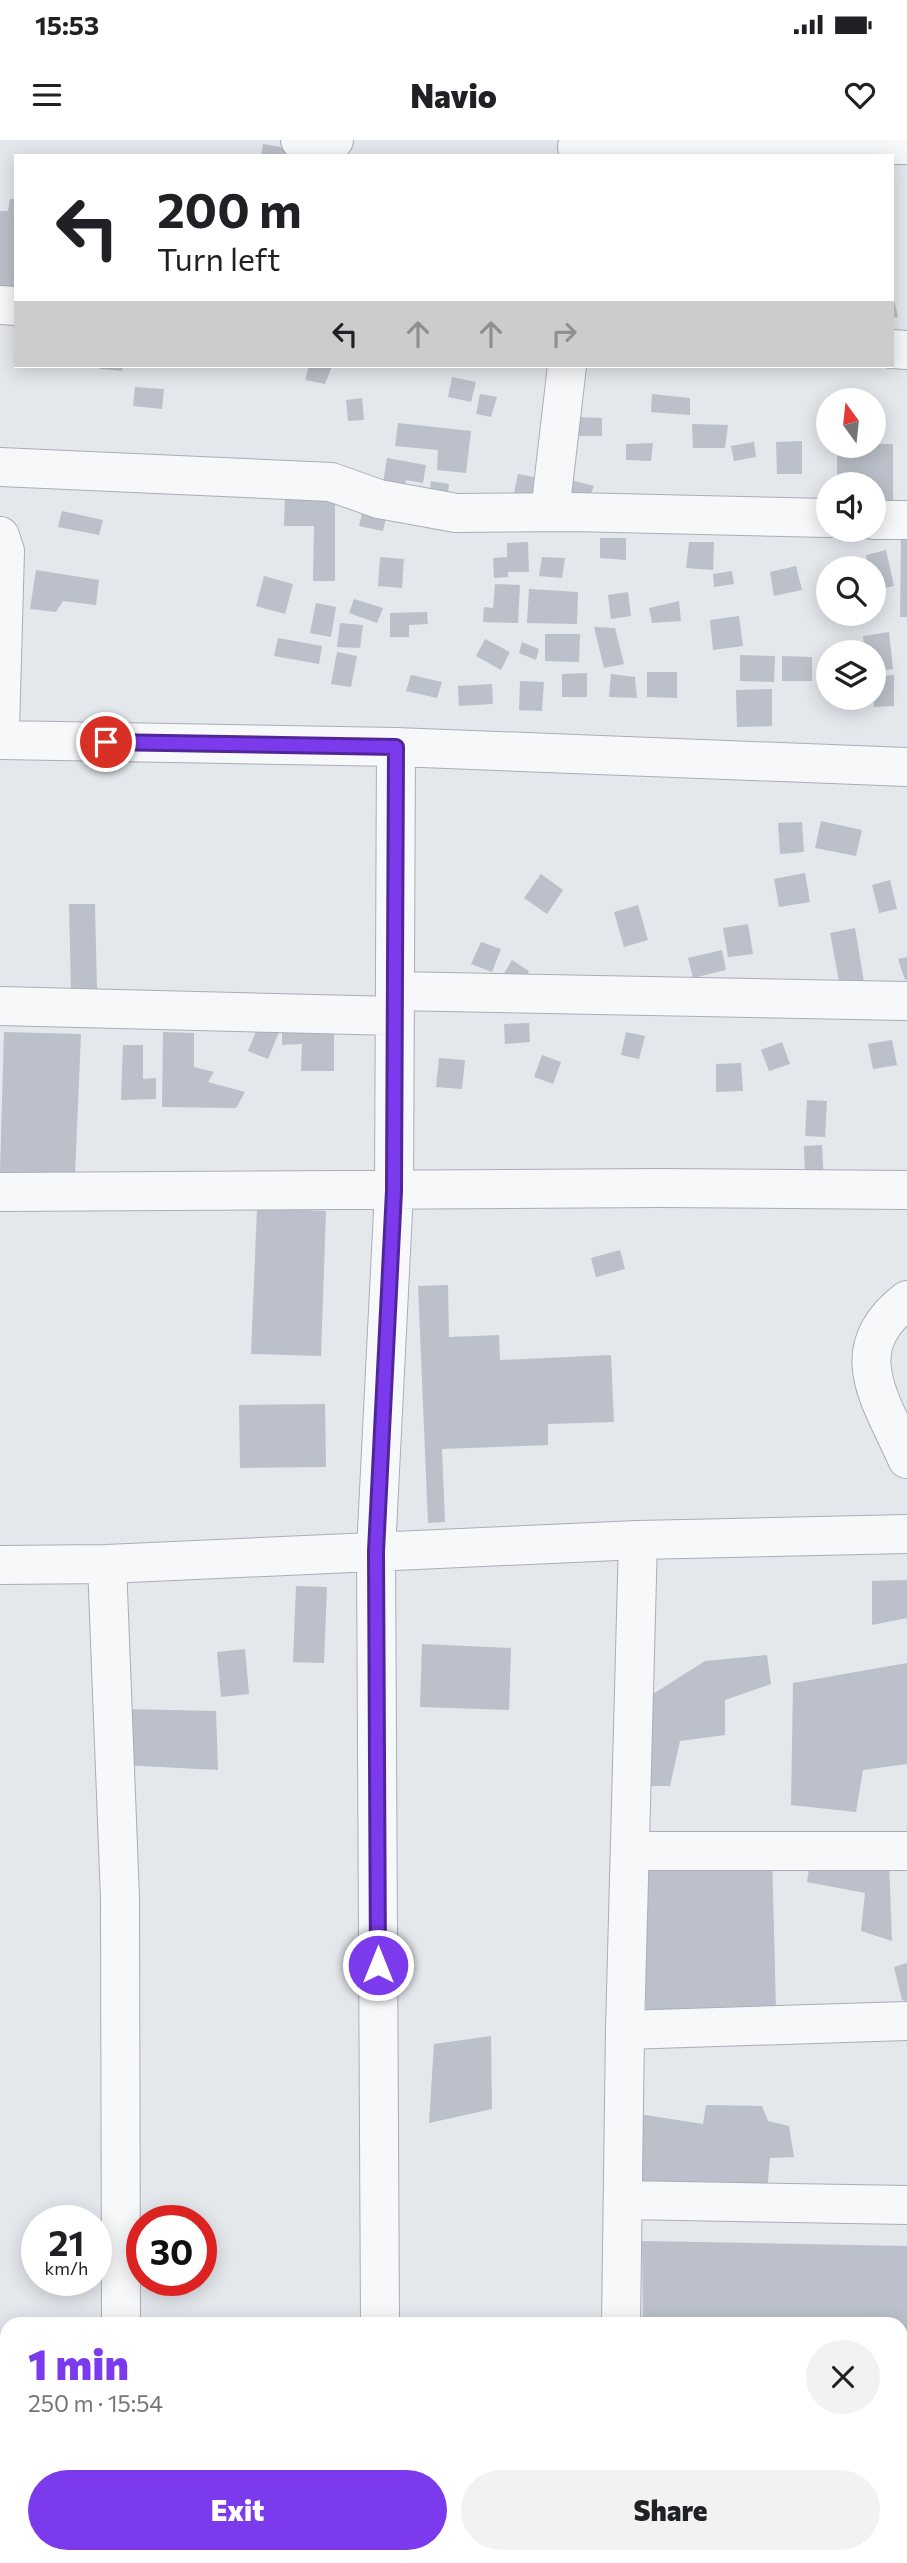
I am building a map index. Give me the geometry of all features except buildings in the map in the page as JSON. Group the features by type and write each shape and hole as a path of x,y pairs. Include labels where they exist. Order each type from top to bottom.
{"street":[{"path":"300,140 334,140"},
{"path":"577,148 907,145"},
{"path":"550,512 567,368"},
{"path":"0,467 331,482 379,499 456,513 550,512 816,518"},
{"path":"886,520 907,520"},
{"path":"0,536 5,551 0,729"},
{"path":"0,740 396,747 907,767"},
{"path":"380,2317 376,1551 394,1191 396,747"},
{"path":"0,1006 907,1000"},
{"path":"0,1192 658,1188 907,1190"},
{"path":"907,1300 889,1314 873,1341 870,1371 907,1459"},
{"path":"0,1565 107,1564 638,1540 907,1534"},
{"path":"621,2317 625,2030 638,1540"},
{"path":"107,1564 120,1898 121,2317"},
{"path":"630,1851 907,1852"},
{"path":"625,2030 907,2021"},
{"path":"623,2200 907,2205"}],"route":[{"path":"106,742 396,747 394,1191 376,1551 378,1965"}]}
